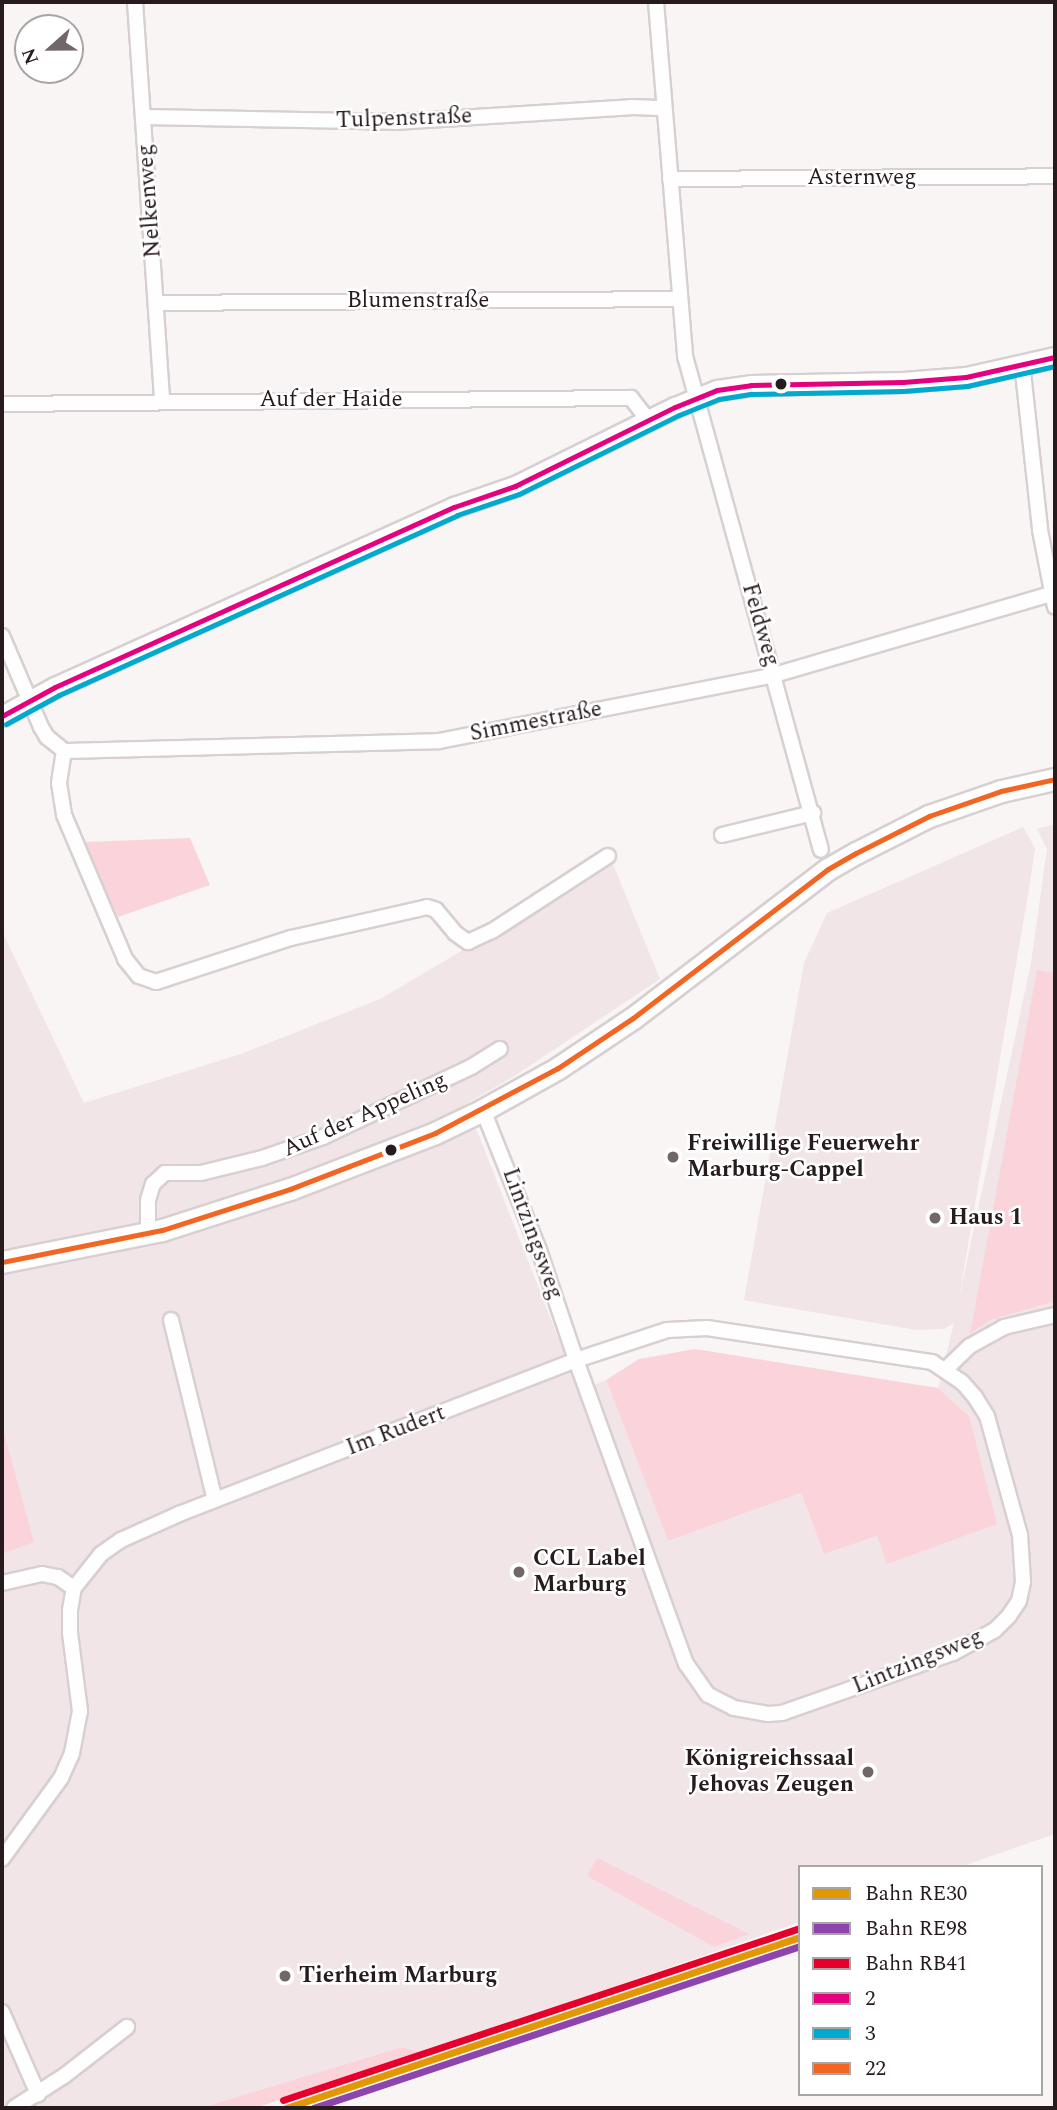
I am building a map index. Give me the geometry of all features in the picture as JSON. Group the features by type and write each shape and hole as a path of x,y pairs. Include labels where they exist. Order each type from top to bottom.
{"main road":[{"path":"2,1262 148,1233 290,1189 435,1133 484,1110 558,1068 632,1018 734,938 846,858 929,816 1001,791 1055,779"}],"street":[{"name":"Nelkenweg","path":"135,2 158,303 162,401"},
{"name":"Feldweg","path":"656,2 685,356 695,400 813,813 821,850"},
{"name":"Tulpenstraße","path":"145,117 395,122 631,107 664,108"},
{"name":"Asternweg","path":"670,179 1055,176"},
{"name":"Blumenstraße","path":"158,303 679,299"},
{"path":"2,716 55,687 454,507 515,486 648,420 717,390 751,385 903,382 966,377 1055,357"},
{"path":"1022,363 1040,530 1054,598"},
{"name":"Auf der Haide","path":"2,404 631,398 648,420"},
{"name":"Simmestraße","path":"64,751 439,741 774,675 1054,598"},
{"path":"2,636 47,737 64,751 59,783 64,815 125,959 139,976 156,982 291,937 427,907 436,910 459,937 468,942 492,930 608,856"},
{"path":"722,835 813,813"},
{"name":"Auf der Appeling","path":"148,1233 148,1200 153,1184 164,1173 201,1172 262,1158 324,1137 471,1067 500,1049"},
{"name":"Lintzingsweg","path":"484,1110 539,1251 576,1360 686,1664 697,1682 720,1702 734,1708 768,1714 801,1707 953,1653 995,1630 1018,1601 1023,1582 1020,1535 997,1444 975,1397 946,1369 932,1363 707,1328 667,1330 576,1360"},
{"path":"946,1369 970,1346 1004,1327 1055,1315"},
{"path":"171,1320 215,1500"},
{"name":"Im Rudert","path":"74,1588 101,1554 121,1540 215,1500 576,1360"},
{"path":"2,1583 42,1574 58,1577 74,1588 70,1633 78,1692 78,1730 61,1777 2,1859"},
{"path":"2,2012 38,2094"},
{"path":"14,2108 38,2094 127,2027"}],"shaded area":[{"path":"1055,824 1055,1834 966,1865 798,1865 798,1923 423,2053 402,2047 200,2108 2,2108 2,931 84,1103 241,1054 380,999 612,862 660,979 513,1077 464,1105 478,1133 579,1391 606,1380 668,1541 801,1493 824,1554 877,1536 888,1564 969,1416 938,1388 954,1323 944,1329 916,1330 744,1300 804,963 827,913 1023,827 1029,837 1035,849 1030,883 959,1298 1031,963 1047,849 1037,829"},
{"path":"190,838 210,885 118,917 84,842"},
{"path":"1037,970 1055,973 1055,1301 990,1320 970,1334"},
{"path":"695,1349 938,1388 969,1416 997,1524 887,1564 877,1536 824,1554 801,1493 668,1541 606,1380 639,1359"},
{"path":"2,1426 34,1542 2,1554"},
{"path":"597,1858 749,1934 714,1947 587,1876"},
{"path":"402,2047 423,2053 255,2108 200,2108"}],"rail line":[{"name":"RB41","path":"283,2100 797,1929"},
{"name":"RE30","path":"286,2108 798,1938"},
{"name":"RE98","path":"313,2108 798,1947"}],"transit line":[{"name":"2","path":"2,716 55,687 454,507 515,486 675,407 717,390 751,385 903,382 966,377 1055,357"},
{"name":"3","path":"6,724 59,695 457,515 519,494 679,415 719,399 752,394 903,391 967,386 1055,366"},
{"name":"22","path":"2,1262 162,1230 290,1189 435,1133 558,1068 633,1018 828,869 856,853 929,816 1001,791 1055,779"}],"place":[{"name":"Freiwillige Feuerwehr Marburg-Cappel","path":"673,1157"},
{"name":"Haus 1","path":"935,1218"},
{"name":"CCL Label Marburg","path":"519,1572"},
{"name":"Königreichssaal Jehovas Zeugen","path":"868,1772"},
{"name":"Tierheim Marburg","path":"285,1976"}]}
